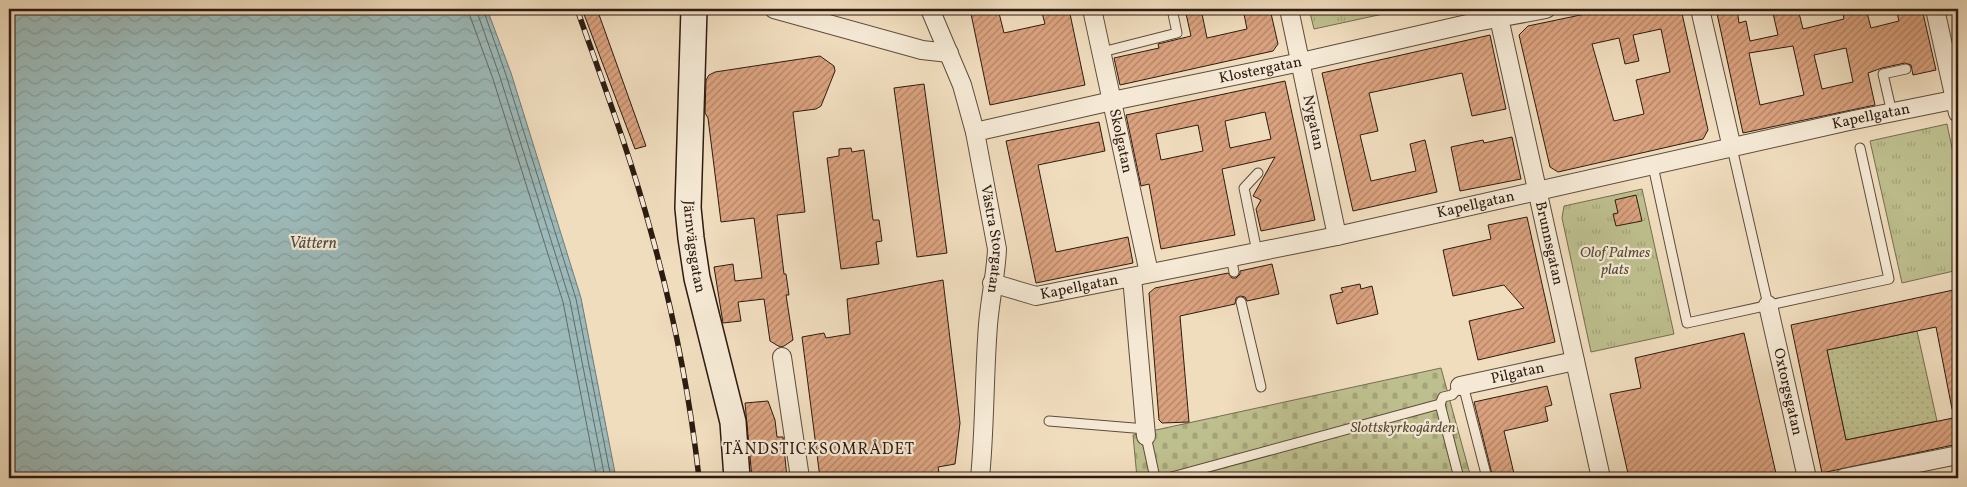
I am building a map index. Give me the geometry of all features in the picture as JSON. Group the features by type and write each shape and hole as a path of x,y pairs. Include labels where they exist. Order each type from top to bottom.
{"street":[{"name":"Järnvägsgatan","path":"694,9 688,208 697,278 733,422 737,478"},
{"path":"774,9 922,50 949,53"},
{"name":"Västra Storgatan","path":"930,9 962,86 975,132 997,249 988,326 980,478"},
{"name":"Skolgatan","path":"1092,9 1150,273"},
{"name":"Nygatan","path":"1289,9 1337,236"},
{"name":"Klostergatan","path":"975,132 1300,62 1476,22 1498,14 1546,9"},
{"path":"1700,9 1732,148"},
{"path":"1936,9 1957,104"},
{"name":"Brunnsgatan","path":"1498,14 1601,478"},
{"name":"Kapellgatan","path":"992,283 1036,296 1150,273 1233,264 1257,252 1892,113 1957,104"},
{"path":"1132,277 1146,433"},
{"name":"Oxtorgsgatan","path":"1768,305 1807,478"},
{"path":"782,357 800,478"},
{"name":"Pilgatan","path":"1462,386 1575,361"},
{"path":"1844,478 1958,455"}],"lane":[{"path":"1102,52 1177,33 1172,9"},
{"path":"1892,113 1883,74 1906,69"},
{"path":"1732,148 1768,305"},
{"path":"1653,166 1687,322 1889,280 1860,148"},
{"path":"1257,252 1244,188 1258,173"},
{"path":"1241,302 1260,387"},
{"path":"1460,478 1440,404 1443,397 1452,394 1462,386 1487,478"},
{"path":"1168,478 1440,404"},
{"path":"1049,421 1146,433 1154,478"}],"green space":[{"path":"1309,9 1406,9 1314,29"},
{"path":"1947,124 1958,176 1958,270 1902,283 1870,141"},
{"name":"Olof Palmes plats","path":"1642,189 1674,334 1591,352 1562,218 1564,206"},
{"path":"1917,331 1937,421 1846,440 1827,350"},
{"name":"Slottskyrkogården","path":"1441,368 1471,478 1137,478 1133,435"}],"water":[{"name":"Vättern","path":"9,9 487,9 511,73 581,298 616,478 9,478"}],"building":[{"path":"582,9 597,9 646,146 635,149"},
{"path":"970,9 998,9 1004,33 1045,24 1041,9 1069,9 1085,85 990,105"},
{"path":"1185,9 1201,9 1207,38 1247,29 1243,9 1270,9 1278,44 1273,51 1120,85 1114,58 1159,48 1158,44 1191,36"},
{"path":"1609,9 1681,9 1708,130 1703,139 1558,172 1550,167 1519,35 1528,26","holes":["1661,29 1670,72 1636,80 1644,114 1614,121 1592,44 1619,38 1625,64 1639,61 1633,35"]},
{"path":"1716,9 1737,9 1739,23 1746,21 1750,41 1778,35 1772,9 1798,9 1803,29 1844,19 1842,9 1866,9 1871,28 1899,21 1896,9 1922,9 1936,70 1913,75 1911,65 1905,63 1882,68 1868,73 1875,105 1743,133","holes":["1793,46 1804,95 1760,105 1749,53","1846,48 1853,82 1822,89 1814,55"]},
{"path":"1490,35 1506,109 1472,116 1462,73 1369,93 1378,131 1360,135 1371,181 1416,171 1410,144 1425,140 1437,192 1353,211 1322,73"},
{"path":"820,56 834,66 835,71 821,106 816,109 793,112 805,212 777,215 784,274 786,274 789,295 786,295 793,340 780,347 770,341 764,299 738,302 741,321 723,323 714,267 733,264 735,281 762,278 754,218 721,222 708,118 705,113 706,80 709,75 715,72"},
{"path":"1285,81 1315,220 1261,231 1256,209 1261,200 1253,196 1275,157 1222,169 1235,235 1161,249 1149,184 1141,186 1126,115","holes":["1265,112 1271,139 1230,148 1225,121","1198,125 1203,151 1161,160 1156,134"]},
{"path":"924,84 947,253 917,257 894,88"},
{"path":"1099,122 1105,151 1038,165 1056,252 1128,237 1133,263 1036,283 1006,141"},
{"path":"1512,137 1521,179 1460,191 1451,147 1483,140 1484,143"},
{"path":"851,148 852,152 864,150 873,220 879,220 882,241 876,242 879,264 841,269 827,158 839,156 839,149"},
{"path":"1636,195 1642,221 1616,226 1613,214 1618,213 1615,200"},
{"path":"1527,217 1555,342 1478,360 1469,321 1524,308 1504,285 1453,296 1443,250 1491,239 1488,225"},
{"path":"1272,264 1279,294 1247,301 1245,297 1240,296 1236,298 1235,304 1180,316 1189,422 1162,423 1159,420 1149,293 1155,288 1228,273 1232,278 1236,278 1240,271"},
{"path":"943,280 960,423 955,464 938,467 940,478 820,478 802,337 824,333 826,338 850,334 847,299"},
{"path":"1360,284 1361,289 1372,286 1378,314 1337,324 1330,295 1343,292 1341,288"},
{"path":"1958,289 1958,408 1952,409 1936,327 1827,350 1846,440 1958,417 1958,444 1822,473 1791,325"},
{"path":"1744,333 1777,478 1629,478 1610,394 1641,388 1635,358"},
{"path":"1547,386 1552,405 1545,407 1548,421 1504,431 1515,478 1493,478 1474,402"},
{"path":"768,401 775,420 777,437 783,437 787,478 752,478 745,403"}],"railway":[{"path":"577,9 626,148 659,262 686,385 699,478"}],"district":[{"name":"TÄNDSTICKSOMRÅDET","path":"819,450"}]}
